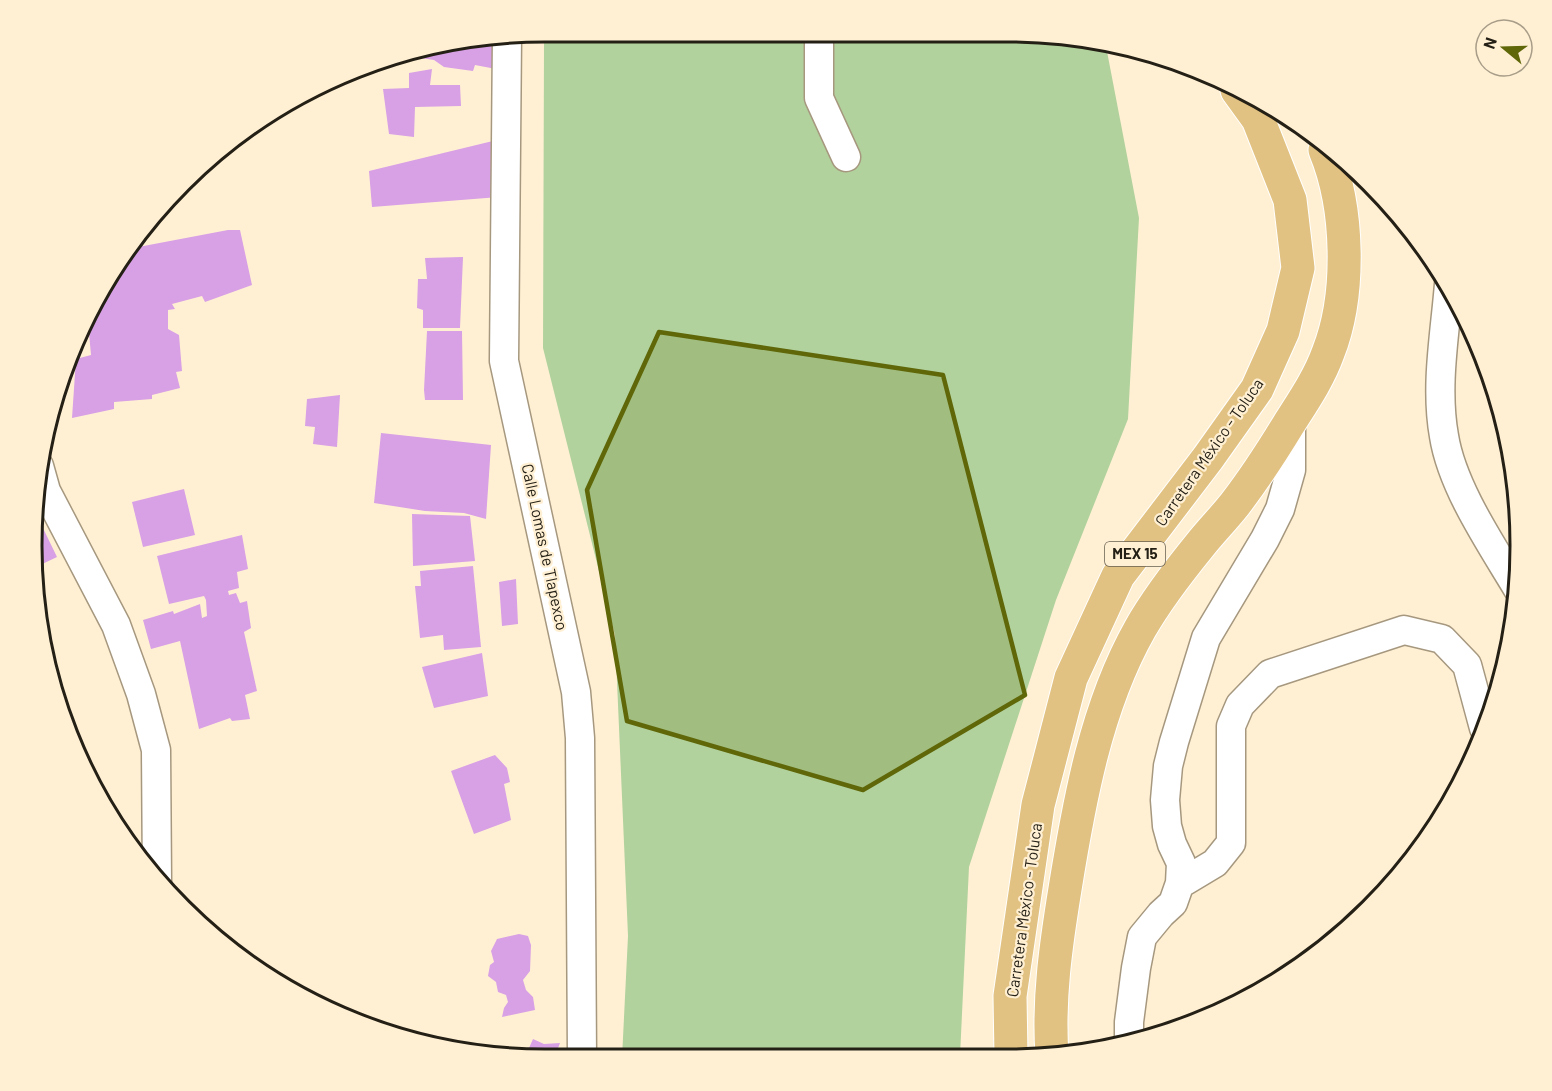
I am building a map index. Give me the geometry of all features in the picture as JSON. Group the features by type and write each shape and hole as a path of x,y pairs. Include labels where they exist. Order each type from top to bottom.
{"main road":[{"name":"Carretera México - Toluca","path":"1011,1049 1011,996 1038,805 1071,678 1118,576 1208,458 1257,389 1283,331 1298,268 1290,200 1258,119 1246,103"},
{"name":"MEX 15","path":"1052,1047 1051,985 1073,836 1101,723 1118,674 1140,629 1169,584 1234,505 1264,464 1315,384 1329,352 1341,309 1344,262 1342,218 1328,159"}],"street":[{"path":"819,42 819,98 846,157"},
{"name":"Calle Lomas de Tlapexco","path":"507,44 504,361 576,692 580,738 582,1049"},
{"path":"1447,303 1440,393 1444,437 1456,477 1480,527 1509,574"},
{"path":"1130,1034 1129,1022 1142,937 1173,903 1180,883 1181,863 1167,826 1167,766 1206,638 1265,539 1280,509 1291,470 1291,421"},
{"path":"45,488 116,625 141,694 156,750 157,865"},
{"path":"1180,883 1215,863 1231,843 1231,726 1240,705 1270,674 1404,630 1442,639 1467,665 1480,714"}],"highlighted area":[{"path":"659,332 943,375 1025,695 863,790 627,721 587,490"}],"green space":[{"path":"544,42 1006,42 1072,46 1107,52 1139,218 1128,419 1056,600 969,867 960,1049 622,1049 628,936 615,635 543,348"}],"building":[{"path":"496,45 496,69 475,65 473,71 444,67 434,60 420,58"},
{"path":"432,69 430,85 460,85 461,106 415,107 414,137 389,134 383,89 409,88 409,73"},
{"path":"497,140 499,197 372,207 369,171"},
{"path":"228,230 240,230 252,285 205,302 202,296 172,304 175,309 168,310 168,329 179,335 182,371 176,372 180,388 152,395 152,399 114,402 114,409 72,418 78,358 91,355 89,334 109,294 141,247"},
{"path":"463,257 460,328 423,328 423,310 417,308 418,279 427,279 425,258"},
{"path":"427,331 462,331 463,400 425,400"},
{"path":"340,395 337,447 313,444 315,427 305,426 307,399"},
{"path":"381,433 491,445 486,519 464,513 425,511 374,503"},
{"path":"184,489 195,535 143,547 132,502"},
{"path":"412,514 470,516 475,561 413,566"},
{"path":"43,527 57,557 43,564"},
{"path":"242,535 248,569 237,572 239,588 228,591 229,595 236,593 240,603 247,601 251,628 244,632 257,691 245,695 250,719 232,721 230,718 199,729 180,641 151,649 143,620 173,611 174,614 200,604 202,618 207,616 206,600 204,596 169,604 157,556"},
{"path":"473,566 481,647 444,650 443,635 420,638 415,586 421,586 420,571"},
{"path":"516,579 518,624 502,626 499,582"},
{"path":"482,653 488,696 434,708 422,667"},
{"path":"495,755 507,768 510,782 504,784 511,820 474,834 451,771"},
{"path":"519,934 528,936 531,945 530,971 523,980 526,990 533,997 535,1010 502,1017 508,1002 506,995 498,992 496,982 488,976 490,965 494,962 491,951 497,939"},
{"path":"533,1039 544,1044 560,1043 558,1049 517,1048 529,1048"}]}
